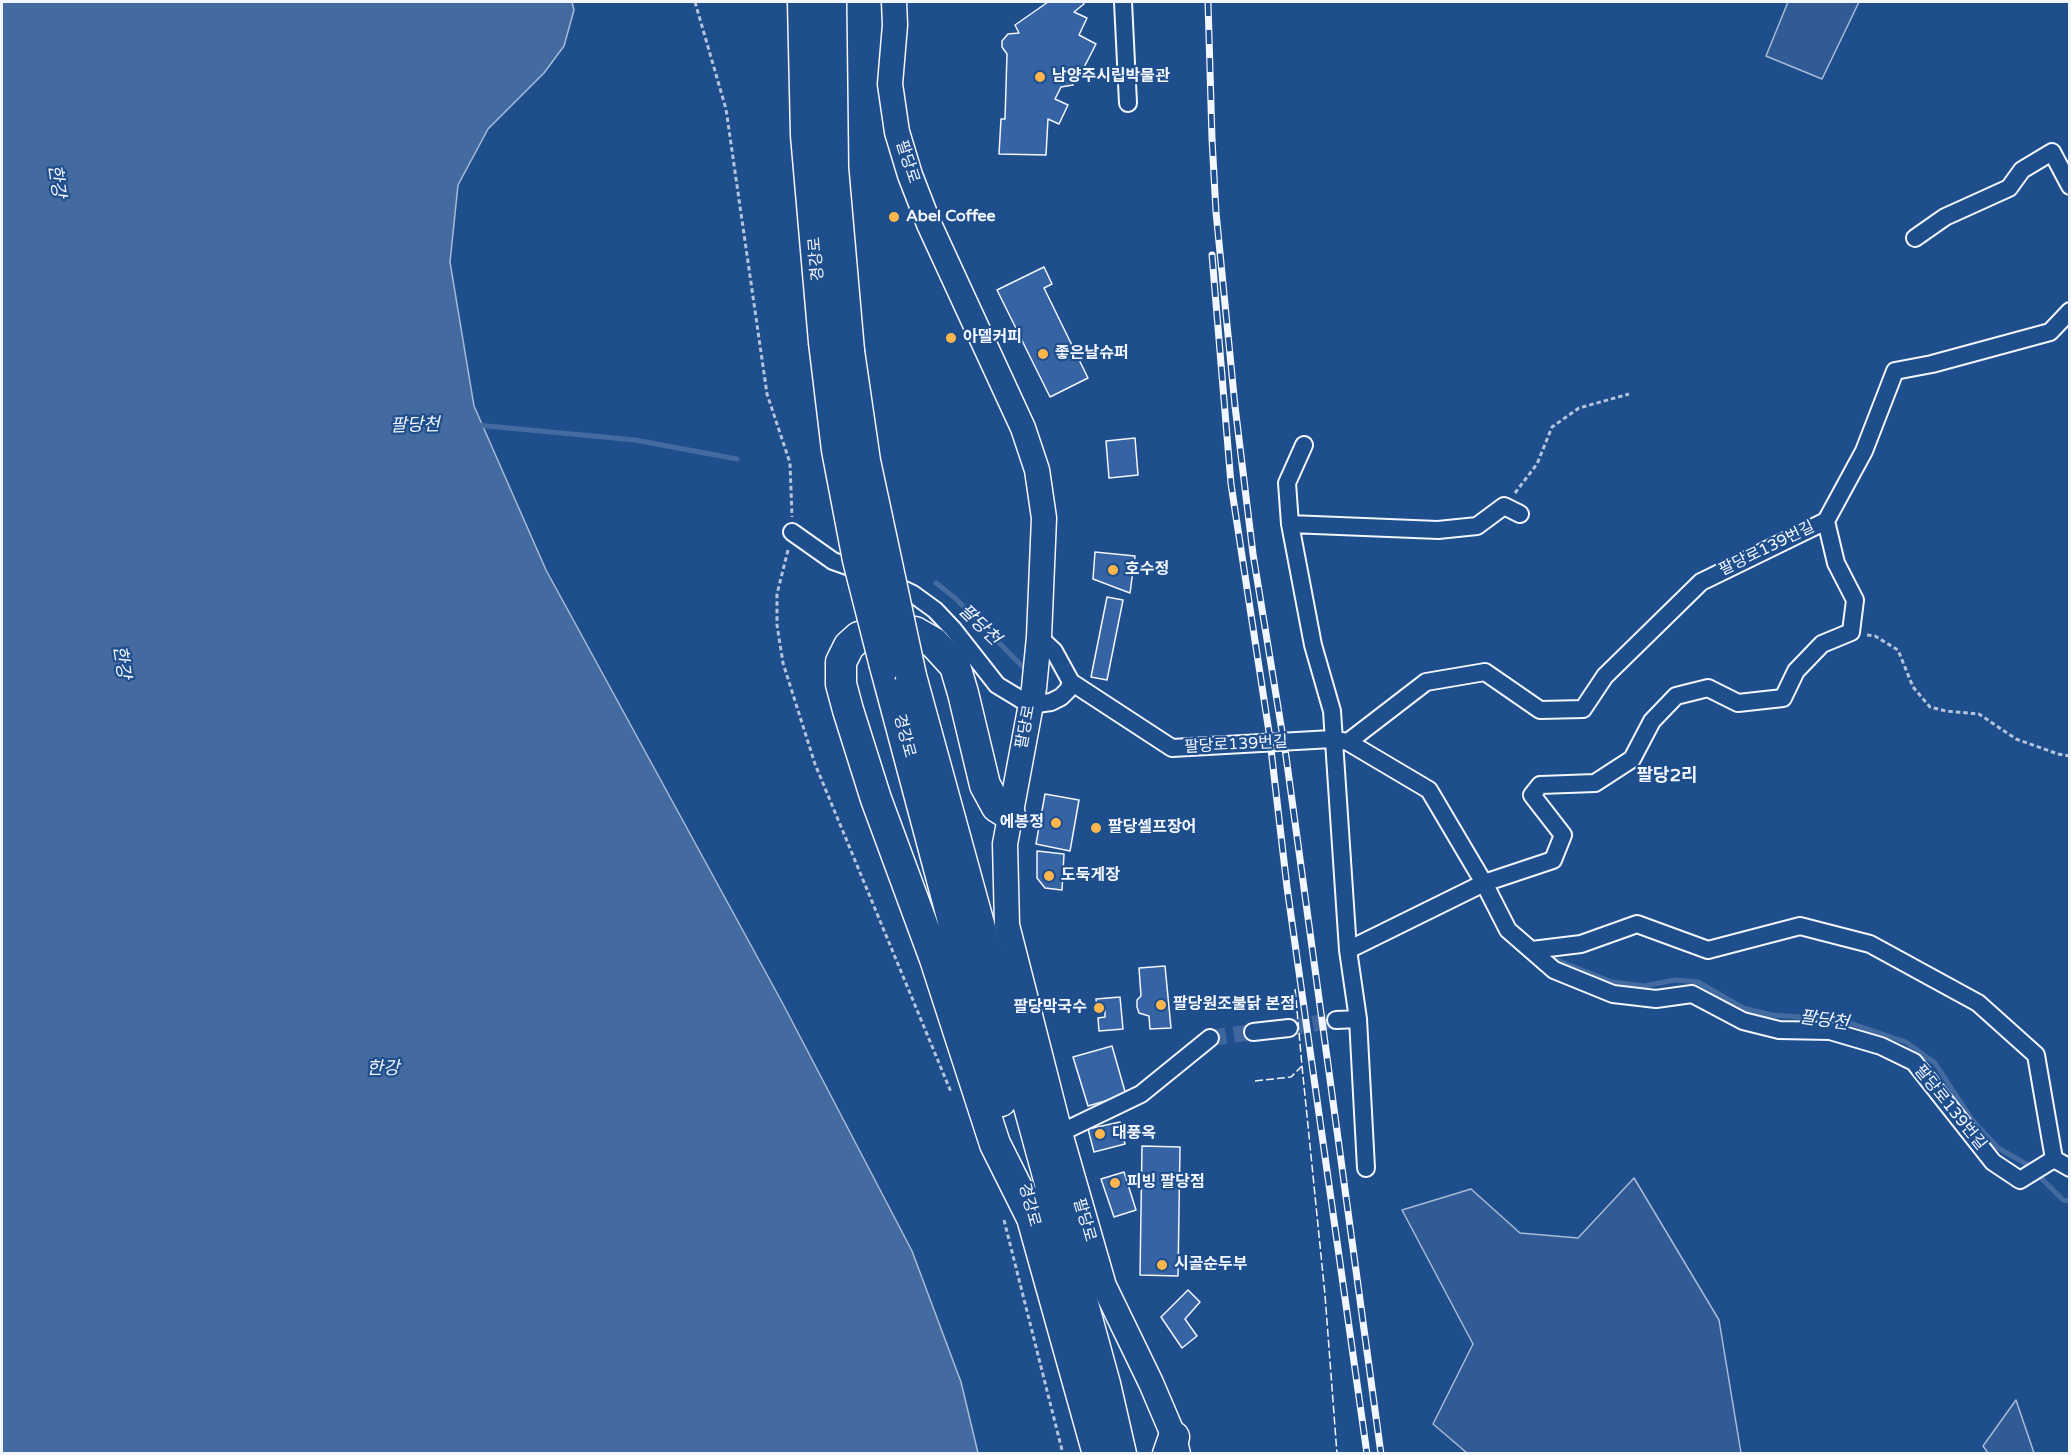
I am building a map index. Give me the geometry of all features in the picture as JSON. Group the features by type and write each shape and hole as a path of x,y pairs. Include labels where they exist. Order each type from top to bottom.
{"highway":[{"name":"경강로","path":"803,2 806,135 837,346"},
{"name":"경강로","path":"831,2 841,472 858,560 898,671 1105,1384 1121,1454"},
{"path":"1010,816 997,807 985,785 955,666 934,643 915,632 888,628 859,637 849,646 841,662 841,684 848,710 876,799 935,958 995,1144 1033,1220"},
{"name":"경강로","path":"898,671 1033,1220 1098,1454"}],"street":[{"name":"팔당로","path":"894,2 895,25 890,84 897,132 910,175 929,224 1012,402 1037,470 1044,518 1038,646 1032,697 1005,844 1007,925 1060,1133 1104,1286 1150,1383 1174,1448"},
{"path":"1124,2 1128,103"},
{"path":"1915,238 1945,217 2009,188 2022,170 2052,152 2070,186"},
{"path":"1826,520 1864,451 1895,371 1932,364 2050,332 2070,311"},
{"path":"1304,445 1287,483 1290,524 1313,645 1340,740 1348,950 1358,1019 1366,1168"},
{"path":"1290,524 1438,530 1477,526 1504,506 1520,514"},
{"name":"팔당로139번길","path":"1071,682 1172,748 1340,740 1426,682 1485,672 1540,710 1583,709 1605,676 1701,582 1826,520 1836,563 1855,600 1851,632"},
{"path":"792,532 833,561 913,594 953,629 997,685 1051,702 1068,690 1071,682 1053,651 1038,646"},
{"path":"1348,950 1484,883 1553,860 1563,835 1532,795 1540,785 1595,783 1632,759 1652,721 1676,696 1708,688 1738,703 1783,698 1796,671 1822,644 1851,632"},
{"name":"팔당로139번길","path":"1340,740 1429,790 1484,883 1508,930 1554,970 1613,994 1656,999 1692,994 1743,1021 1779,1030 1830,1031 1889,1050 1914,1062 1993,1161 2020,1180 2050,1162"},
{"path":"1532,950 1581,944 1637,924 1708,950 1800,926 1870,944 1978,1003 2036,1055 2050,1162 2070,1168"},
{"path":"1336,1020 1358,1019"},
{"path":"1253,1032 1290,1028"},
{"path":"1060,1133 1141,1094 1210,1038"}],"path":[{"path":"1504,506 1537,464 1552,427 1579,408 1629,394"},
{"path":"1851,632 1875,636 1898,650 1912,687 1929,706 1946,711 1979,714 2016,739 2070,756"}],"shaded area":[{"path":"1788,2 1859,2 1822,79 1766,56"},
{"path":"1634,1178 1719,1320 1741,1453 1467,1453 1433,1424 1473,1344 1402,1210 1471,1189 1520,1233 1578,1238"},
{"path":"2016,1400 2034,1453 1988,1453 1983,1446"}],"water":[{"name":"한강","path":"2,2 572,2 574,10 564,46 544,73 488,129 458,185 450,262 474,406 546,570 783,1004 912,1251 961,1382 978,1453 2,1453"}],"building":[{"name":"남양주시립박물관","path":"1048,2 1083,2 1084,4 1074,12 1087,18 1079,35 1096,44 1078,79 1074,76 1073,85 1061,87 1055,99 1068,105 1059,124 1048,119 1046,155 999,154 1001,119 1005,119 1007,54 1002,47 1002,41 1008,34 1019,33 1015,25"},
{"path":"1044,267 1052,284 1044,288 1088,378 1050,397 997,290"},
{"path":"1135,438 1138,475 1109,478 1106,441"},
{"path":"1095,552 1135,556 1130,593 1093,579"},
{"path":"1107,597 1123,600 1107,680 1091,677"},
{"path":"1045,794 1079,800 1070,851 1036,844"},
{"path":"1037,851 1064,854 1062,890 1045,888 1037,878"},
{"path":"1165,966 1171,1028 1150,1029 1149,1016 1139,1013 1137,1007 1137,1000 1141,996 1139,968"},
{"path":"1120,997 1123,1029 1099,1031 1098,1018 1105,1017 1105,1010 1098,1011 1096,999"},
{"path":"1112,1046 1126,1095 1088,1106 1073,1057"},
{"path":"1120,1122 1125,1144 1094,1152 1088,1129"},
{"path":"1142,1146 1180,1147 1178,1276 1140,1275"},
{"path":"1124,1172 1136,1210 1114,1217 1101,1179"},
{"path":"1188,1290 1200,1302 1185,1319 1197,1336 1182,1348 1161,1317"}],"waterway":[{"name":"팔당천","path":"477,425 635,440 737,459"},
{"name":"팔당천","path":"936,583 955,598 1022,666"},
{"name":"팔당천","path":"1557,960 1612,982 1644,986 1675,980 1698,982 1743,1008 1772,1015 1841,1020 1906,1042 1935,1063 1973,1121 1998,1148 2028,1165 2063,1200 2070,1201"}],"tunnel":[{"path":"1289,1028 1336,1020"},
{"path":"1210,1038 1253,1032"}],"railway":[{"path":"1208,2 1216,212 1235,406 1253,554 1286,756 1381,1454"},
{"path":"1212,255 1231,484 1269,732 1287,887 1367,1454"}],"fence":[{"path":"1255,1081 1291,1077 1302,1066 1295,988"},
{"path":"1302,1066 1325,1295 1337,1454"}],"place":[{"name":"남양주시립박물관","path":"1040,77"},
{"name":"Abel Coffee","path":"894,217"},
{"name":"아델커피","path":"951,338"},
{"name":"좋은날슈퍼","path":"1043,354"},
{"name":"호수정","path":"1113,570"},
{"name":"에봉정","path":"1056,823"},
{"name":"팔당셀프장어","path":"1096,828"},
{"name":"도둑게장","path":"1049,876"},
{"name":"팔당원조불닭 본점","path":"1161,1005"},
{"name":"팔당막국수","path":"1099,1008"},
{"name":"대풍옥","path":"1100,1134"},
{"name":"피빙 팔당점","path":"1115,1183"},
{"name":"시골순두부","path":"1162,1265"}],"district":[{"name":"팔당2리","path":"1667,776"}]}
